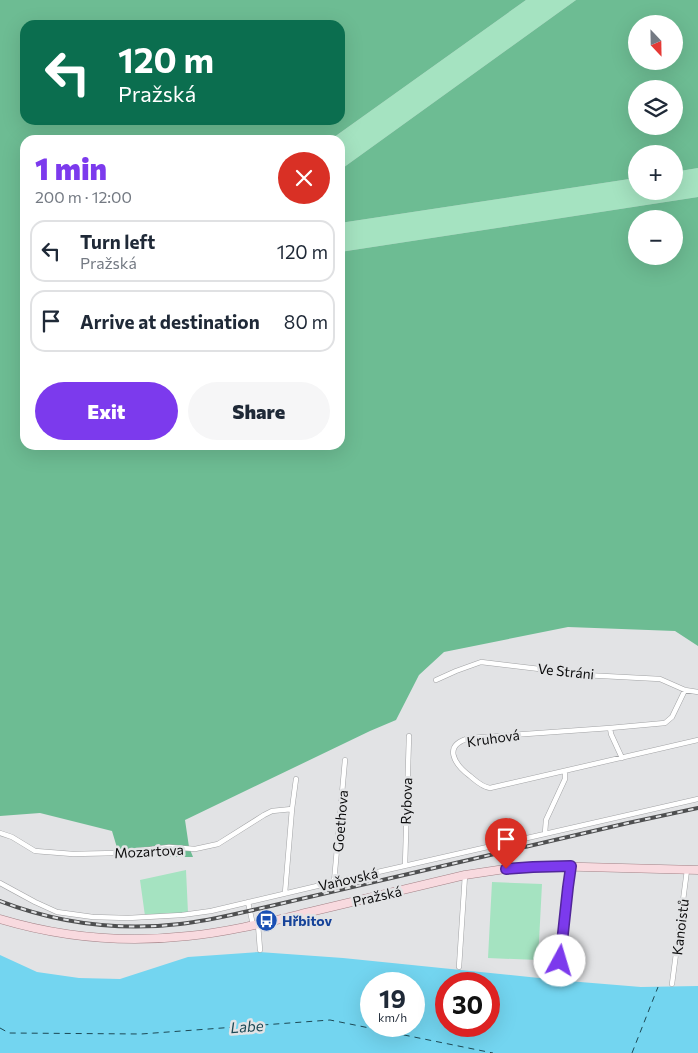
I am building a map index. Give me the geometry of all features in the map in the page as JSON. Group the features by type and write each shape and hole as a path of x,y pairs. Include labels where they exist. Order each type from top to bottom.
{"main road":[{"name":"Pražská","path":"0,919 49,931 82,936 158,938 188,936 256,925 465,875 520,868 571,866 698,870"}],"street":[{"name":"Ve Stráni","path":"436,680 481,662 548,670 565,674 660,679 685,690 698,692"},
{"name":"Kruhová","path":"685,690 672,717 665,723 470,738 458,743 453,750 453,756 465,772 486,788 698,740"},
{"path":"610,728 610,734 622,758"},
{"name":"Rybova","path":"405,866 409,736"},
{"name":"Goethova","path":"334,882 345,760"},
{"path":"545,833 546,820 565,779 565,771"},
{"path":"285,893 296,779"},
{"name":"Vaňovská","path":"0,883 57,912 92,917 128,918 182,915 211,911 698,798"},
{"name":"Mozartova","path":"0,833 36,851 73,854 117,853 169,847 195,849 218,844 264,815 292,808"},
{"path":"558,979 571,866"},
{"name":"Kanoistů","path":"672,984 687,870"},
{"path":"459,966 465,875"},
{"path":"248,902 256,925 260,950"}],"green space":[{"path":"0,0 526,0 337,135 20,135 20,450 345,450 345,251 698,197 698,646 675,631 568,627 444,652 419,675 396,720 185,820 189,847 193,857 174,857 118,851 112,831 40,813 0,816"},
{"path":"526,0 576,0 345,166 345,135 337,135"},
{"path":"576,0 698,0 698,168 683,170 683,145 628,145 628,179 345,222 345,166"},
{"path":"698,168 698,197 683,199 683,170"},
{"path":"628,179 628,200 678,200 345,251 345,222"},
{"path":"186,870 188,913 145,916 140,880"},
{"path":"492,882 542,884 538,960 488,958"}],"water":[{"name":"Labe","path":"259,952 343,958 480,972 435,972 435,1037 500,1037 500,974 641,987 698,986 698,1053 0,1053 0,955 37,972 79,978 120,979 188,957"}],"ferry route":[{"path":"632,1053 658,987"},
{"path":"0,1028 9,1033 141,1034 330,1020 493,1053"}],"railway":[{"path":"0,901 22,909 66,920 111,926 157,926 190,923 698,808"}],"place":[{"name":"Hřbitov","path":"266,920"}],"route":[{"path":"506,869 571,866 560,961"}]}
